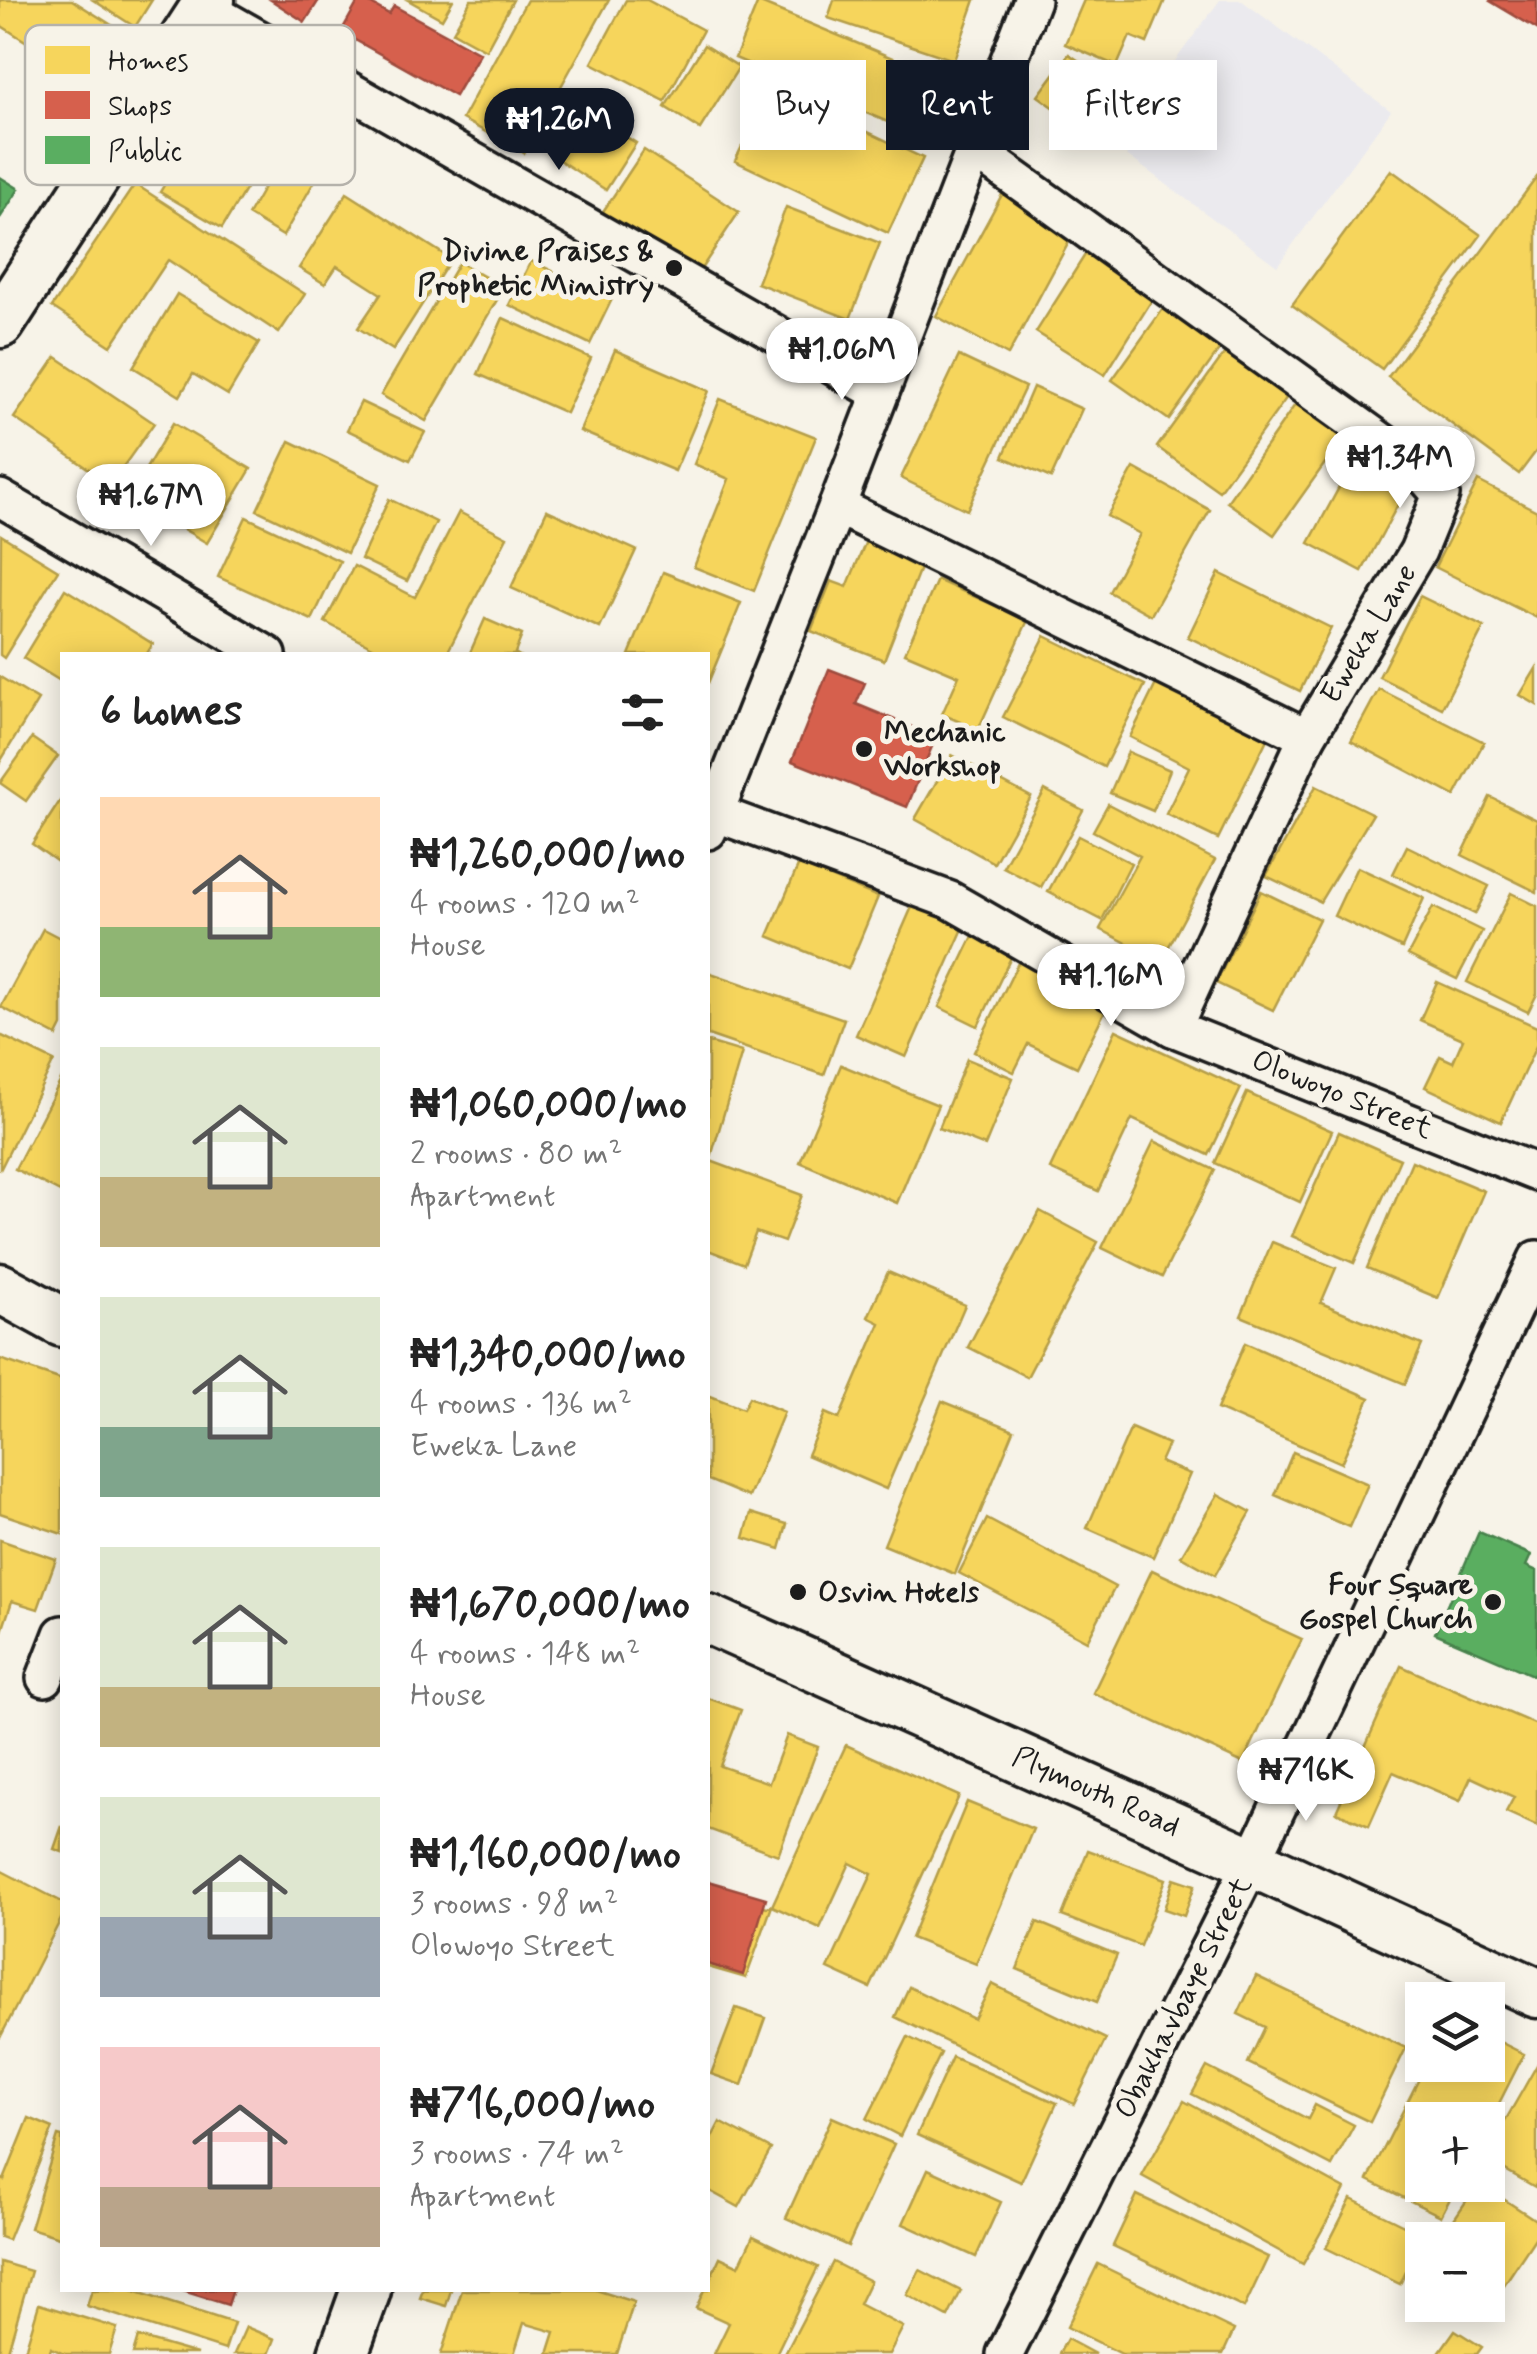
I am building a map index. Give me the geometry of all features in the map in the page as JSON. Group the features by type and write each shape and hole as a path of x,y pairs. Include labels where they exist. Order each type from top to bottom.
{"street":[{"path":"1008,60 1032,0"},
{"path":"193,25 207,4 243,25"},
{"path":"355,90 880,394"},
{"path":"711,822 973,150"},
{"name":"Eweka Lane","path":"977,150 1416,466 1441,494 1418,551 1308,737 1173,1028"},
{"path":"0,323 90,185"},
{"path":"0,498 263,652"},
{"path":"837,506 1308,737"},
{"name":"Olowoyo Street","path":"711,822 950,900 1173,1028 1537,1173"},
{"name":"Obakhavbaye Street","path":"1005,2354 1252,1862 1537,1258"},
{"path":"0,1288 60,1321"},
{"name":"Plymouth Road","path":"710,1620 1537,1993"},
{"path":"45,1678 60,1639"},
{"path":"343,2354 365,2292"}],"shaded area":[{"path":"1220,0 1241,0 1391,111 1277,266 1120,150 1217,150 1217,60 1176,60"}],"building: Homes":[{"path":"0,0 72,0 112,25 25,25 25,41 0,25"},
{"path":"93,0 152,0 136,25"},
{"path":"408,0 453,0 442,19"},
{"path":"471,0 513,0 486,50 453,32"},
{"path":"527,0 609,0 524,153 462,119"},
{"path":"626,0 647,0 703,30 665,101 592,63"},
{"path":"834,0 975,0 954,60 828,18"},
{"path":"1084,0 1165,0 1147,43 1130,36 1120,60 1103,60 1065,44"},
{"path":"758,2 897,60 886,60 886,121 866,113 866,60 735,58"},
{"path":"704,45 739,67 700,129 665,107"},
{"path":"1049,81 1049,104 1038,96"},
{"path":"578,107 636,143 606,190 548,153"},
{"path":"866,131 886,140 886,150 906,150 923,158 888,233 735,161 740,150 866,150"},
{"path":"644,150 739,212 697,275 602,213"},
{"path":"1391,170 1481,235 1382,369 1292,305"},
{"path":"1537,177 1537,450 1519,474 1388,377"},
{"path":"134,185 305,294 279,333 168,260 111,346 52,307"},
{"path":"164,185 248,185 222,228 160,192"},
{"path":"265,185 312,185 283,236 248,215"},
{"path":"1004,191 1076,229 1008,355 936,316"},
{"path":"347,193 451,259 393,350 358,328 381,294 337,266 325,284 299,268"},
{"path":"786,207 880,243 850,319 757,283"},
{"path":"1090,247 1159,289 1105,375 1036,332"},
{"path":"531,261 612,299 590,344 509,305"},
{"path":"459,262 504,288 426,421 381,395"},
{"path":"177,294 259,343 228,395 193,374 180,396 133,367"},
{"path":"1168,302 1225,342 1169,420 1112,380"},
{"path":"503,318 591,358 566,413 478,374"},
{"path":"1229,347 1292,390 1219,491 1157,447"},
{"path":"615,350 709,391 675,471 580,431"},
{"path":"959,356 1025,387 967,510 901,478"},
{"path":"56,357 154,423 111,484 14,418"},
{"path":"1033,387 1082,409 1051,478 1003,457"},
{"path":"720,399 816,437 754,591 694,567 729,479 694,464"},
{"path":"361,402 425,432 410,460 347,430"},
{"path":"1297,402 1345,435 1274,535 1227,502"},
{"path":"173,423 251,469 207,543 129,497"},
{"path":"290,441 380,484 347,553 257,510"},
{"path":"1362,445 1415,473 1362,571 1309,543"},
{"path":"1134,468 1210,510 1151,615 1109,592 1140,534 1107,516"},
{"path":"1478,481 1537,511 1537,618 1435,567"},
{"path":"389,499 436,522 407,581 361,559"},
{"path":"547,510 636,550 600,628 511,588"},
{"path":"459,512 507,537 448,652 382,652 325,622 354,566 415,597"},
{"path":"246,517 340,561 312,620 218,577"},
{"path":"1,535 58,570 4,658 0,655"},
{"path":"866,541 922,563 884,660 811,631 831,581 847,587"},
{"path":"663,572 741,603 710,678 710,652 630,652"},
{"path":"1219,573 1331,628 1300,691 1188,637"},
{"path":"937,580 1028,620 978,730 942,714 959,676 905,653"},
{"path":"65,589 153,644 148,652 60,652 60,681 23,658"},
{"path":"1420,596 1484,627 1442,708 1379,677"},
{"path":"485,619 522,635 515,652 470,652"},
{"path":"1045,636 1145,685 1104,767 1003,717"},
{"path":"1537,667 1537,705 1520,695"},
{"path":"0,677 38,700 0,762"},
{"path":"1159,678 1270,733 1218,839 1166,814 1189,767 1130,737"},
{"path":"1379,689 1484,742 1455,796 1351,741"},
{"path":"32,738 58,756 26,801 0,783"},
{"path":"1128,752 1170,770 1153,811 1110,793"},
{"path":"952,755 1031,797 994,863 915,819"},
{"path":"1316,786 1373,814 1320,902 1266,876"},
{"path":"1045,790 1083,810 1041,887 1003,867"},
{"path":"1490,797 1537,820 1537,892 1462,855"},
{"path":"60,801 60,864 32,844"},
{"path":"1108,804 1215,860 1161,961 1100,929 1140,856 1093,831"},
{"path":"1078,836 1131,863 1102,920 1048,892"},
{"path":"1407,846 1489,886 1475,914 1393,874"},
{"path":"799,864 878,897 848,969 768,936"},
{"path":"1357,867 1424,898 1402,948 1334,916"},
{"path":"1261,891 1319,919 1273,1010 1216,983"},
{"path":"1511,893 1537,906 1537,994 1528,1012 1467,982"},
{"path":"915,900 966,922 906,1057 856,1035"},
{"path":"1433,907 1482,931 1457,979 1408,955"},
{"path":"43,929 60,938 57,1036 1,1007"},
{"path":"975,932 1014,951 978,1026 939,1007"},
{"path":"1022,955 1111,999 1077,1067 1028,1044 1014,1072 974,1052"},
{"path":"710,973 844,1019 824,1075 710,1036"},
{"path":"1437,982 1537,1027 1537,1044 1501,1122 1425,1087 1440,1056 1453,1062 1463,1039 1420,1020"},
{"path":"1116,1030 1241,1088 1209,1155 1132,1119 1098,1191 1050,1169"},
{"path":"0,1035 54,1061 0,1170"},
{"path":"710,1043 742,1052 710,1157"},
{"path":"967,1059 1013,1078 985,1146 939,1128"},
{"path":"841,1065 938,1105 897,1203 800,1162"},
{"path":"60,1082 60,1192 15,1169"},
{"path":"1247,1093 1332,1131 1300,1202 1215,1163"},
{"path":"1339,1132 1400,1159 1354,1263 1292,1236"},
{"path":"1154,1141 1215,1170 1162,1277 1102,1248"},
{"path":"710,1161 802,1195 784,1242 756,1232 744,1264 710,1251"},
{"path":"1412,1161 1484,1191 1438,1298 1367,1268"},
{"path":"1040,1211 1098,1242 1027,1377 968,1347"},
{"path":"1272,1242 1336,1268 1321,1303 1422,1345 1405,1384 1241,1316"},
{"path":"888,1272 965,1305 886,1489 807,1455 825,1413 839,1419 880,1323 868,1317"},
{"path":"1245,1343 1370,1398 1341,1463 1217,1409"},
{"path":"0,1359 60,1379 60,1533 0,1513"},
{"path":"710,1396 743,1409 749,1397 784,1412 749,1497 710,1481"},
{"path":"942,1401 1014,1430 955,1574 884,1545"},
{"path":"1131,1428 1168,1444 1160,1462 1190,1474 1153,1557 1087,1528"},
{"path":"1293,1452 1368,1484 1349,1527 1275,1495"},
{"path":"1218,1494 1251,1512 1215,1575 1181,1556"},
{"path":"751,1513 787,1524 780,1549 744,1538"},
{"path":"987,1519 1115,1587 1087,1641 959,1573"},
{"path":"0,1540 56,1559 38,1609 12,1601 1,1634"},
{"path":"1152,1570 1302,1639 1243,1763 1093,1693"},
{"path":"1401,1666 1537,1725 1537,1826 1506,1812 1514,1797 1471,1777 1460,1801 1393,1772 1369,1826 1336,1812"},
{"path":"710,1699 741,1710 720,1766 769,1783 787,1735 818,1747 778,1855 710,1830"},
{"path":"846,1745 959,1796 870,1988 828,1969 872,1874 850,1863 820,1928 772,1906"},
{"path":"967,1802 1033,1829 976,1964 911,1938"},
{"path":"1088,1850 1166,1879 1140,1946 1062,1916"},
{"path":"0,1870 60,1901 60,1921 0,2038"},
{"path":"1174,1878 1195,1885 1184,1916 1164,1909"},
{"path":"710,1890 772,1906 746,1978 710,1968"},
{"path":"1037,1922 1117,1955 1097,2002 1017,1969"},
{"path":"1256,1976 1405,2050 1370,2122 1248,2063 1265,2027 1238,2014"},
{"path":"992,1984 1106,2039 1074,2104 895,2017 909,1987 974,2019"},
{"path":"736,2008 766,2018 742,2085 711,2074"},
{"path":"908,2037 941,2053 900,2136 867,2119"},
{"path":"1505,2044 1524,2054 1500,2102 1407,2102 1417,2082 1505,2082"},
{"path":"952,2057 1057,2103 1021,2182 917,2135"},
{"path":"1537,2065 1535,2187 1505,2170 1505,2121"},
{"path":"1207,2067 1308,2119 1315,2105 1354,2125 1332,2166 1192,2094"},
{"path":"1184,2101 1345,2189 1303,2264 1142,2176"},
{"path":"1405,2107 1405,2198 1368,2180"},
{"path":"832,2117 894,2144 848,2246 786,2218"},
{"path":"29,2118 53,2128 8,2240 0,2237 0,2178 4,2180"},
{"path":"720,2122 771,2149 739,2207 710,2191 710,2141"},
{"path":"58,2136 60,2136 60,2237 30,2228"},
{"path":"928,2169 1001,2202 976,2257 903,2224"},
{"path":"1137,2195 1268,2257 1244,2308 1113,2246"},
{"path":"1351,2199 1405,2226 1405,2274 1400,2284 1326,2248"},
{"path":"1505,2200 1537,2221 1537,2235 1505,2283 1505,2222 1452,2222 1466,2202"},
{"path":"1413,2202 1448,2202 1441,2216"},
{"path":"753,2236 818,2267 776,2354 714,2354 729,2323 696,2308 703,2292 710,2292 710,2279 720,2257 739,2266"},
{"path":"0,2262 31,2271 7,2354 0,2354"},
{"path":"833,2262 870,2281 859,2304 903,2327 889,2354 785,2354"},
{"path":"1098,2264 1234,2330 1223,2354 1122,2354 1067,2327"},
{"path":"920,2270 961,2291 948,2317 907,2295"},
{"path":"91,2292 137,2292 234,2323 225,2350 87,2306"},
{"path":"422,2292 450,2292 446,2306 420,2298"},
{"path":"461,2292 602,2292 634,2302 617,2354 548,2354 555,2332 524,2323 514,2354 441,2354"},
{"path":"39,2304 117,2328 109,2354 65,2354 51,2348 49,2354 24,2354"},
{"path":"246,2327 275,2339 269,2354 234,2354"},
{"path":"1455,2330 1482,2347 1477,2354 1438,2354"},
{"path":"138,2337 197,2354 133,2354"},
{"path":"1067,2339 1095,2354 1059,2354"}],"building: Shops":[{"path":"271,0 319,0 305,22"},
{"path":"359,0 389,14 394,6 480,53 455,96 355,40 355,25 345,25"},
{"path":"1537,0 1537,29 1490,1"},
{"name":"Mechanic Workshop","path":"829,669 865,683 856,704 936,737 907,807 792,761"},
{"path":"710,1882 766,1898 743,1975 710,1965"},
{"path":"186,2292 232,2292 228,2305"}],"building: Public":[{"path":"0,177 19,189 0,218"},
{"name":"Four Square Gospel Church","path":"1479,1532 1531,1555 1526,1566 1537,1571 1537,1677 1435,1633"}],"place":[{"name":"Divine Praises & Prophetic Ministry","path":"674,268"},
{"name":"Mechanic Workshop","path":"864,749"},
{"name":"Osvin Hotels","path":"798,1592"},
{"name":"Four Square Gospel Church","path":"1493,1602"}]}
